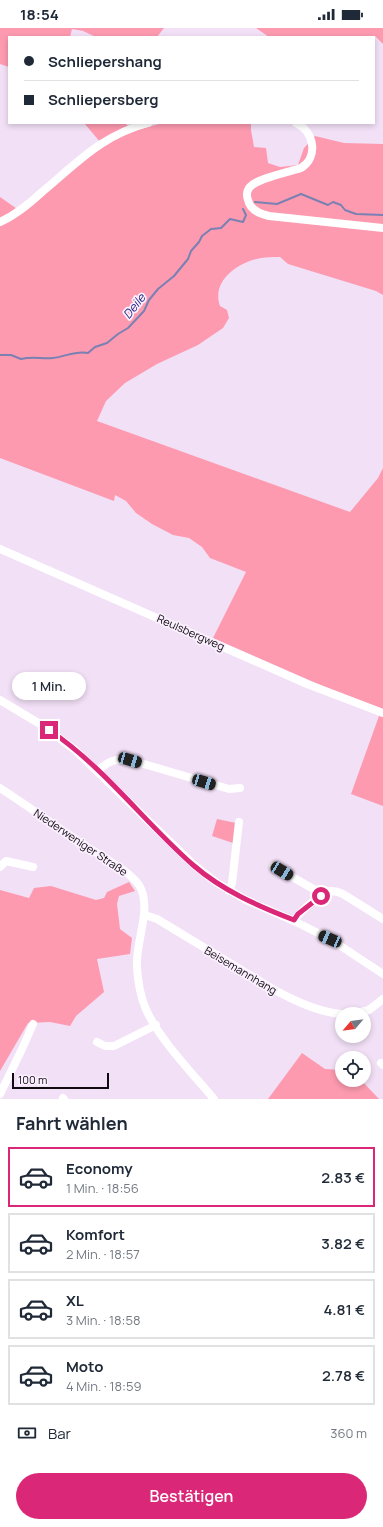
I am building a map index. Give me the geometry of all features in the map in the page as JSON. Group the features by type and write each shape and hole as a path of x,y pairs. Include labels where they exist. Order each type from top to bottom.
{"street":[{"path":"0,222 27,206 99,144 119,133 145,124"},
{"path":"298,124 304,128 310,138 313,149 311,158 301,168 252,184 247,192 250,206 257,212 269,216 383,228"},
{"name":"Reulsbergweg","path":"0,549 307,684 383,713"},
{"path":"0,700 58,736 97,770 154,828 194,865 229,891 262,908 294,920 330,939 383,974"},
{"path":"97,770 112,760 120,758 230,790 240,788"},
{"name":"Niederweniger Straße","path":"0,788 132,876 143,893 145,915 139,941 137,967 140,989 145,1007 172,1048 214,1099"},
{"path":"229,891 232,883 239,822"},
{"path":"0,867 6,861 33,867"},
{"path":"273,866 317,892 321,896"},
{"path":"294,920 298,914 321,896 330,892 337,892 383,919"},
{"name":"Beisemannhang","path":"145,915 157,919 289,998 310,1006 335,1012"},
{"path":"371,1008 383,999"},
{"path":"0,1094 33,1024"},
{"path":"97,1042 105,1046 114,1046 156,1025"}],"shaded area":[{"path":"0,28 164,28 158,36 94,36 83,31 72,29 70,36 8,36 8,67 0,64"},
{"path":"256,28 383,28 383,44 375,36 268,36"},
{"path":"85,124 126,124 133,131 159,124 251,124 254,147 266,148 268,163 280,167 298,165 304,148 315,136 344,143 383,144 383,295 376,291 288,264 280,257 268,257 252,260 228,274 219,289 218,297 220,306 227,310 229,318 223,328 198,345 157,364 125,383 106,401 97,421 350,512 378,478 383,468 383,711 213,638 246,572 210,558 202,547 189,538 173,535 152,524 136,513 126,501 115,495 114,501 0,458 0,197 20,211 101,143"},
{"path":"379,716 383,717 383,806 351,794"},
{"path":"217,819 236,823 233,843 212,836"},
{"path":"129,882 135,891 119,896 117,904 120,929 132,938 130,954 97,959 104,992 76,1016 70,1026 50,1022 28,1023 0,1071 0,890 29,898 34,888 51,886 96,900 104,898 107,892"},
{"path":"302,1053 325,1069 335,1070 335,1087 368,1087 379,1099 268,1099"}],"waterway":[{"name":"Deile","path":"255,202 277,204 301,194 328,205 333,202 341,205 345,210 356,214 383,215"},
{"name":"Deile","path":"0,355 11,355 21,359 53,358 79,352 88,353 95,347 107,343 128,328 144,311 149,300 158,289 174,276 188,259 191,251 202,236 211,229 221,228 230,219 243,222 246,215 243,209"}],"route":[{"path":"49,730 75,750 97,770 154,828 194,865 229,891 262,908 294,920 298,914 321,896"}]}
